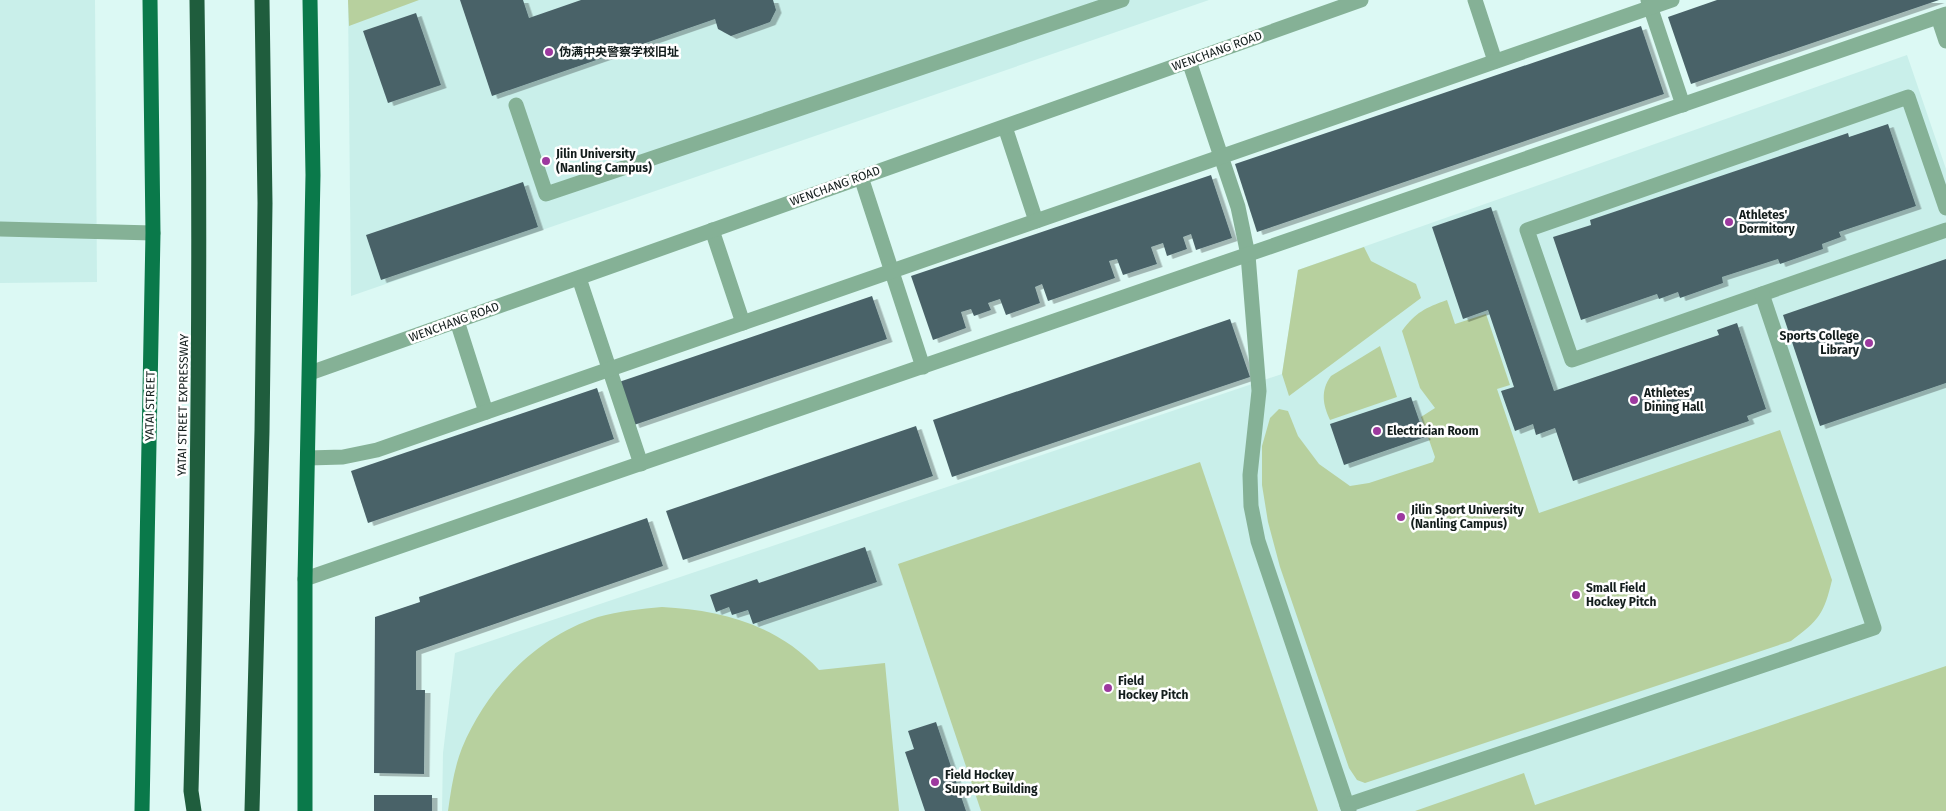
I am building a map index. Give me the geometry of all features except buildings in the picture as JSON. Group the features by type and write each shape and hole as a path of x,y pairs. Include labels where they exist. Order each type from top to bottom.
{"highway":[{"name":"YATAI STREET EXPRESSWAY","path":"194,811 191,791 197,556 200,216 197,0"},
{"path":"252,811 262,431 265,204 262,0"}],"main road":[{"name":"YATAI STREET","path":"142,811 153,233 150,0"},
{"path":"305,811 305,579 313,175 310,0"}],"street":[{"path":"516,105 546,194 1122,0"},
{"name":"WENCHANG ROAD","path":"310,373 1360,0"},
{"path":"1475,0 1495,61"},
{"path":"308,458 343,457 377,450 1495,61 1649,4 1672,0"},
{"path":"1649,4 1683,105"},
{"path":"305,579 1942,15 1946,41"},
{"path":"1189,61 1238,207 1248,255 1259,391 1250,475 1251,506 1258,541 1348,808 1874,628 1762,294"},
{"path":"1946,208 1908,97 1527,230 1572,360 1946,230"},
{"path":"1005,127 1036,221"},
{"path":"861,177 922,367"},
{"path":"0,229 153,233"},
{"path":"712,230 743,323"},
{"path":"579,278 641,464"},
{"path":"456,321 486,412"}],"shaded area":[{"path":"0,0 95,0 97,282 0,283"},
{"name":"Jilin University (Nanling Campus)","path":"348,0 1209,0 351,296"},
{"name":"Jilin Sport University (Nanling Campus)","path":"1907,55 1946,169 1946,811 442,811 443,753 455,653 1282,374 1298,270"}],"green space":[{"path":"348,0 419,0 349,26"},
{"path":"1364,247 1371,261 1416,284 1421,298 1289,396 1282,374 1298,270"},
{"path":"1447,300 1455,324 1486,314 1510,385 1497,389 1539,513 1780,430 1832,580 1826,601 1819,615 1791,641 1365,783 1357,780 1349,768 1280,567 1268,522 1262,485 1262,446 1270,418 1279,409 1288,411 1298,436 1319,464 1350,486 1369,483 1433,462 1435,457 1421,417 1435,408 1420,388 1402,331 1422,311"},
{"path":"1380,346 1397,397 1330,420 1326,409 1324,393 1331,376"},
{"name":"Field Hockey Pitch","path":"1200,462 1318,811 981,811 898,564"},
{"path":"662,607 727,616 767,631 803,654 819,670 885,663 899,811 448,811 459,756 472,726 500,685 516,668 534,651 554,637 575,626 606,615 630,610"},
{"path":"1946,666 1946,811 1415,811 1524,773 1535,805"}],"place":[{"name":"伪满中央警察学校旧址","path":"549,52"},
{"name":"Jilin University (Nanling Campus)","path":"546,161"},
{"name":"Athletes' Dormitory","path":"1729,222"},
{"name":"Sports College Library","path":"1869,343"},
{"name":"Athletes' Dining Hall","path":"1634,400"},
{"name":"Electrician Room","path":"1377,431"},
{"name":"Jilin Sport University (Nanling Campus)","path":"1401,517"},
{"name":"Small Field Hockey Pitch","path":"1576,595"},
{"name":"Field Hockey Pitch","path":"1108,688"},
{"name":"Field Hockey Support Building","path":"935,782"}]}
